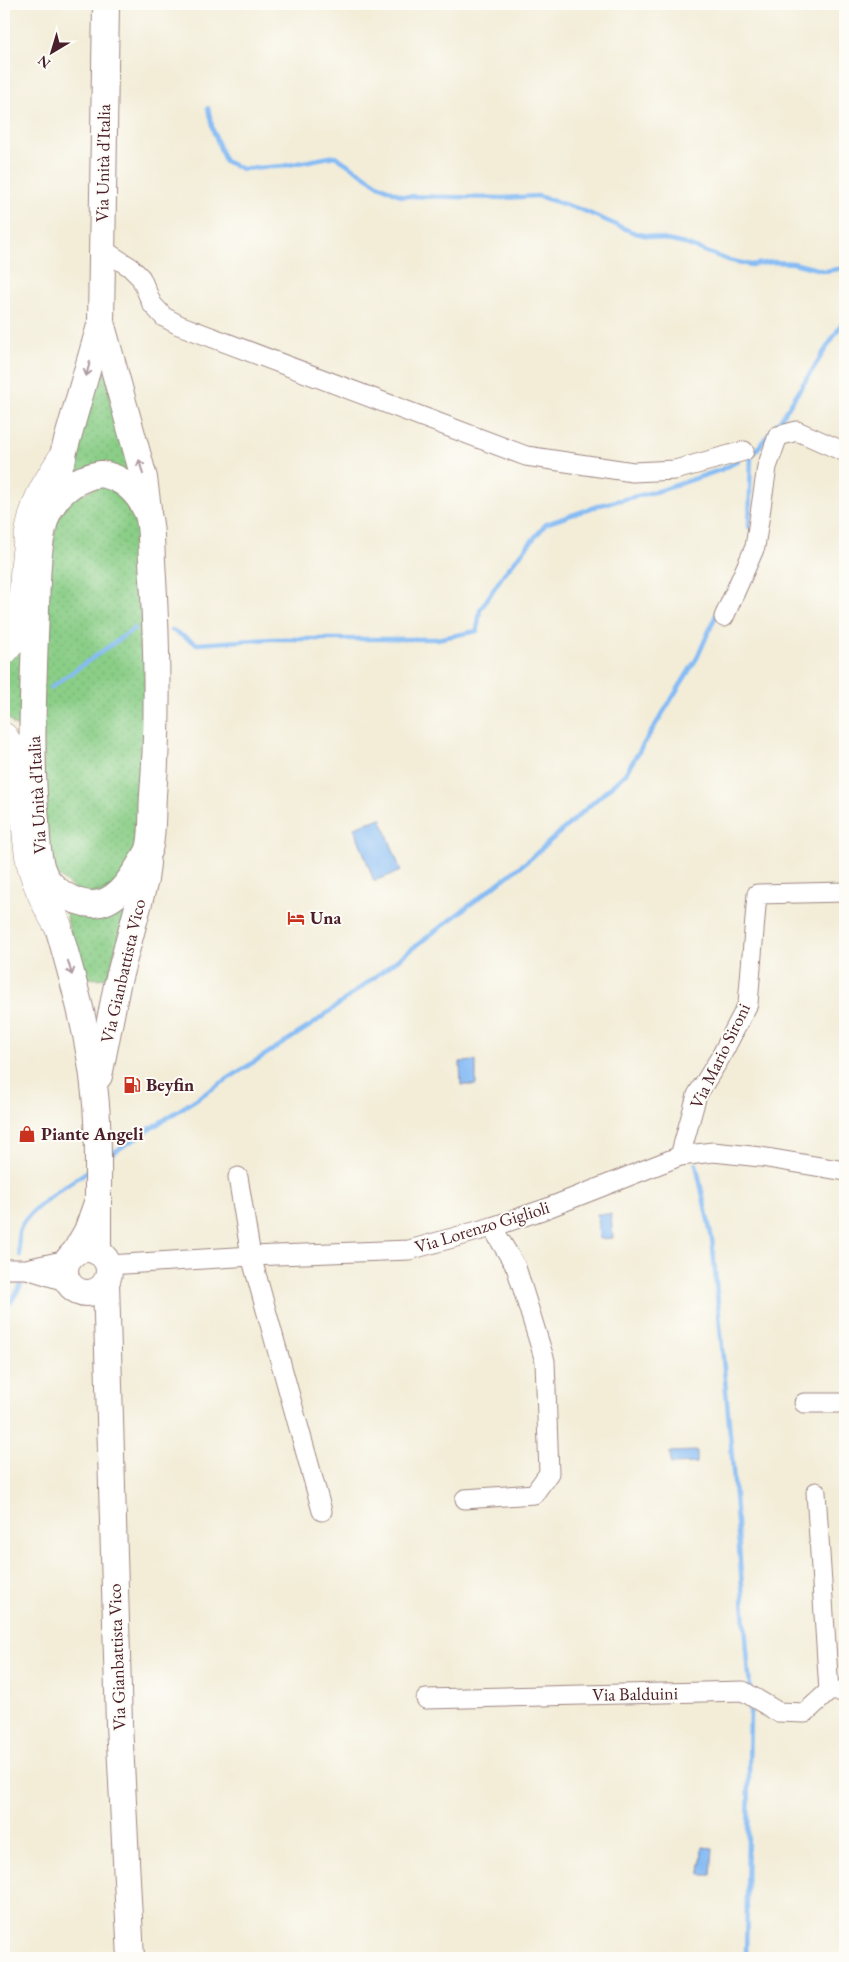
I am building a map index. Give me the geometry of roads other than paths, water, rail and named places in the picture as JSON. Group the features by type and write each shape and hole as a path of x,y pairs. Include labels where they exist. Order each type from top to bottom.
{"highway":[{"path":"21,626 26,558 30,533 38,502 62,458"},
{"path":"4,651 14,639 37,591"},
{"path":"4,720 17,737 33,790"},
{"path":"4,737 11,749 17,769 30,857 37,885 45,905 58,926"}],"main road":[{"name":"Via Unità d'Italia","path":"101,322 144,478 156,621 158,690 156,764 149,849 119,894 108,900 93,904 65,895 53,887 42,870 33,790 33,691 38,565 42,534 101,322 106,4"},
{"name":"Via Unità d'Italia","path":"49,510 64,491 76,481 100,474 109,475 129,486 138,496 148,515"},
{"name":"Via Gianbattista Vico","path":"95,1094 117,985 145,880 149,849"},
{"name":"Via Gianbattista Vico","path":"42,870 72,974 86,1036 95,1094 98,1200 87,1270 107,1312 106,1356 119,1724 131,1958"}],"street":[{"path":"102,249 130,267 141,278 152,304 164,316 179,325 526,456 633,472 674,470 744,451"},
{"path":"724,617 755,547 767,467 778,436 797,431 845,452"},
{"name":"Via Mario Sironi","path":"680,1156 698,1095 748,1004 757,894 845,892"},
{"name":"Via Lorenzo Giglioli","path":"4,1269 87,1270 251,1256 409,1250 492,1227 545,1209 680,1156 713,1152 761,1157 845,1171"},
{"path":"238,1178 251,1256 322,1511"},
{"path":"465,1499 534,1494 549,1473 544,1361 516,1267 492,1227"},
{"path":"804,1403 845,1403"},
{"name":"Via Balduini","path":"426,1699 743,1691 778,1712 805,1713 837,1691 816,1492"}],"water":[{"path":"381,818 401,871 374,881 354,827"},
{"path":"476,1061 476,1085 461,1085 460,1062"},
{"path":"597,1214 611,1214 613,1238 599,1239"},
{"path":"697,1451 697,1463 671,1464 670,1452"},
{"path":"702,1847 713,1848 711,1875 700,1875"}],"waterway":[{"path":"208,108 213,130 225,161 242,169 283,166 335,156 379,185 402,196 504,198 538,196 582,210 635,233 685,244 728,260 751,265 772,262 793,263 825,271 845,268"},
{"path":"749,455 755,452 782,417 845,319"},
{"path":"749,527 751,454"},
{"path":"172,630 197,644 271,639 437,639 477,631 480,610 503,575 546,524 600,505 662,490 723,469 738,461"},
{"path":"111,1154 313,1024 530,859 625,774 697,658 717,613"},
{"path":"50,688 135,628"},
{"path":"696,1164 712,1239 731,1445 750,1688"},
{"path":"20,1255 19,1232 30,1215 49,1198 89,1170"},
{"path":"4,1306 11,1302 21,1285"},
{"path":"746,1958 750,1711"}],"place":[{"name":"Una","path":"296,918"},
{"name":"Beyfin","path":"132,1085"},
{"name":"Piante Angeli","path":"27,1134"}]}
